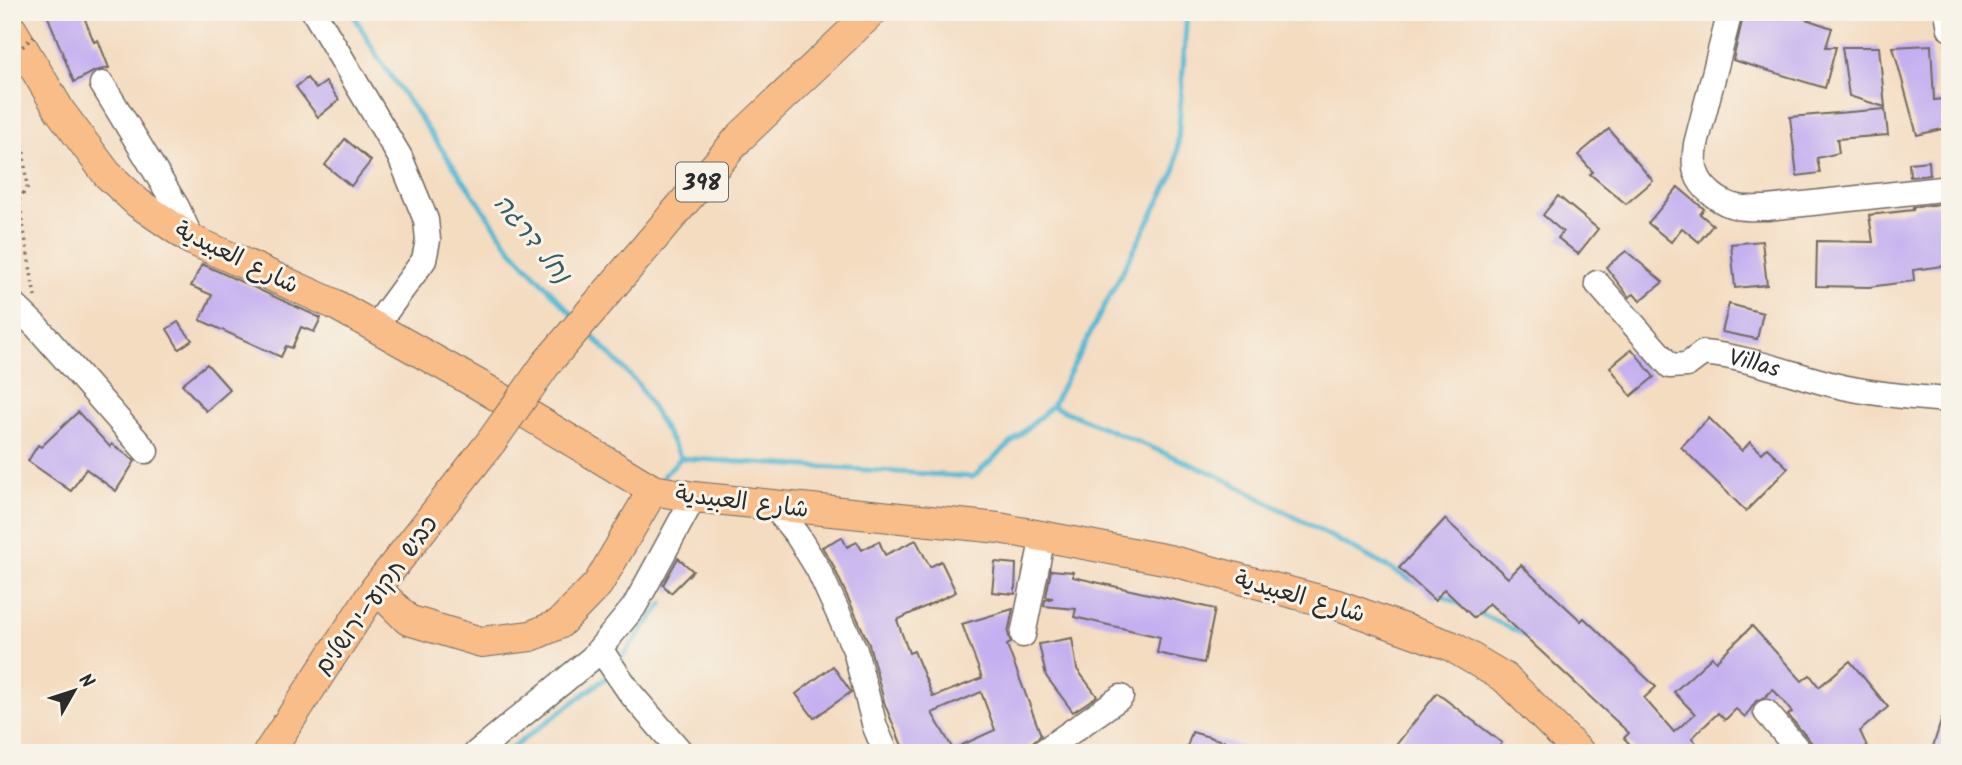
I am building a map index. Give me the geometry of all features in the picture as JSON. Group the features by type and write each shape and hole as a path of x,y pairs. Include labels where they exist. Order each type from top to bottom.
{"main road":[{"name":"כביש תקוע–ירושלים","path":"268,753 376,588 491,442 546,364 739,138 872,12"},
{"name":"شارع العبيدية","path":"23,33 60,111 107,174 138,204 192,240 334,304 479,385 653,490 694,497 999,528 1169,560 1338,605 1451,646 1505,678 1580,753"},
{"path":"376,588 408,620 481,642 531,636 559,624 598,584 653,490"}],"street":[{"path":"314,12 386,130 406,169 426,220 428,240 424,260 375,327"},
{"path":"1730,12 1696,144 1694,162 1696,173 1705,187 1718,199 1737,207 1767,208 1950,188"},
{"path":"1947,12 1950,29"},
{"path":"102,84 177,207 192,240"},
{"name":"Villas","path":"1597,283 1670,366 1687,365 1703,353 1730,356 1834,385 1902,397 1950,400"},
{"path":"14,311 37,327 146,451"},
{"path":"476,753 592,659 634,607 694,497"},
{"path":"773,505 818,569 850,638 875,727 886,753"},
{"path":"1023,635 1043,536"},
{"path":"600,649 631,694 682,753"},
{"path":"1041,753 1121,697"},
{"path":"1766,712 1801,753"}],"path":[{"path":"12,57 23,33"},
{"path":"12,90 23,144 27,188 19,201 33,274 37,327"}],"building":[{"path":"46,12 82,12 94,42 98,40 109,68 95,71 74,82"},
{"path":"1744,12 1785,12 1832,28 1826,47 1836,47 1825,88 1733,60"},
{"path":"1931,45 1934,100 1942,99 1950,127 1917,135 1893,47"},
{"path":"1842,47 1879,47 1885,107 1849,96"},
{"path":"307,78 316,89 326,82 339,100 318,117 296,87"},
{"path":"1885,109 1888,135 1837,139 1839,153 1817,158 1820,173 1797,176 1790,117"},
{"path":"1609,129 1653,181 1626,204 1590,174 1593,172 1578,155"},
{"path":"345,139 371,161 351,186 325,165"},
{"path":"1929,161 1930,175 1910,177 1909,163"},
{"path":"1678,187 1704,209 1700,214 1713,225 1699,242 1682,228 1671,242 1648,223"},
{"path":"1558,196 1598,229 1578,254 1558,238 1563,232 1543,215"},
{"path":"1950,203 1950,265 1913,270 1914,281 1869,287 1816,286 1817,241 1873,242 1869,215"},
{"path":"1762,241 1767,285 1735,288 1731,244"},
{"path":"1626,251 1663,282 1640,301 1634,294 1629,297 1606,267"},
{"path":"202,264 321,318 314,332 301,327 292,348 286,346 281,357 200,320 212,295 191,286"},
{"path":"1729,304 1763,313 1757,339 1722,332"},
{"path":"178,322 192,340 179,349 167,329"},
{"path":"1632,349 1654,377 1631,396 1610,367"},
{"path":"207,364 230,390 206,411 182,384"},
{"path":"78,412 110,447 112,444 135,461 116,491 86,469 71,491 28,461 38,445 41,447"},
{"path":"1709,418 1742,451 1750,442 1762,453 1767,448 1788,468 1746,511 1681,447"},
{"path":"1445,519 1508,578 1521,565 1581,621 1584,618 1656,687 1644,698 1674,732 1695,714 1674,692 1712,657 1716,661 1752,626 1802,681 1810,675 1819,687 1850,661 1888,707 1860,731 1870,753 1816,753 1812,743 1788,715 1792,712 1773,689 1756,701 1745,717 1736,709 1725,720 1718,713 1692,738 1696,743 1687,753 1638,753 1624,738 1629,733 1489,603 1474,618 1444,589 1435,601 1399,568"},
{"path":"842,537 847,547 857,542 862,550 879,541 885,555 916,540 930,567 941,561 956,592 897,620 909,653 914,651 933,697 982,678 962,624 1013,609 1008,633 1011,643 1007,645 1041,735 1028,746 1026,753 905,753 885,705 869,644 822,547","holes":["981,692 995,730 953,749 932,713"]},
{"path":"678,558 693,571 671,593 663,585"},
{"path":"995,562 1016,564 1015,594 992,592"},
{"path":"1051,570 1073,572 1073,577 1215,609 1204,663 1157,653 1160,637 1074,617 1076,609 1044,606 1045,600 1053,598 1046,597"},
{"path":"1072,638 1077,669 1097,696 1073,712 1046,676 1039,644"},
{"path":"833,666 851,692 814,718 796,694"},
{"path":"1437,693 1502,743 1494,753 1390,753"},
{"path":"1947,702 1950,703 1950,753 1931,753"},
{"path":"1192,732 1250,749 1249,753 1185,753"}],"waterway":[{"name":"נחל דרגה","path":"352,12 377,56 511,249 575,317"},
{"path":"681,458 973,477 1052,406 1176,169 1187,12"},
{"name":"נחל דרגה","path":"586,329 639,385 681,458 663,476"},
{"path":"1052,406 1217,475 1417,583"},
{"path":"1435,592 1464,606"},
{"name":"נחל דרגה","path":"619,661 663,603"},
{"path":"1473,610 1527,636"},
{"name":"נחל דרגה","path":"505,753 607,677"}]}
